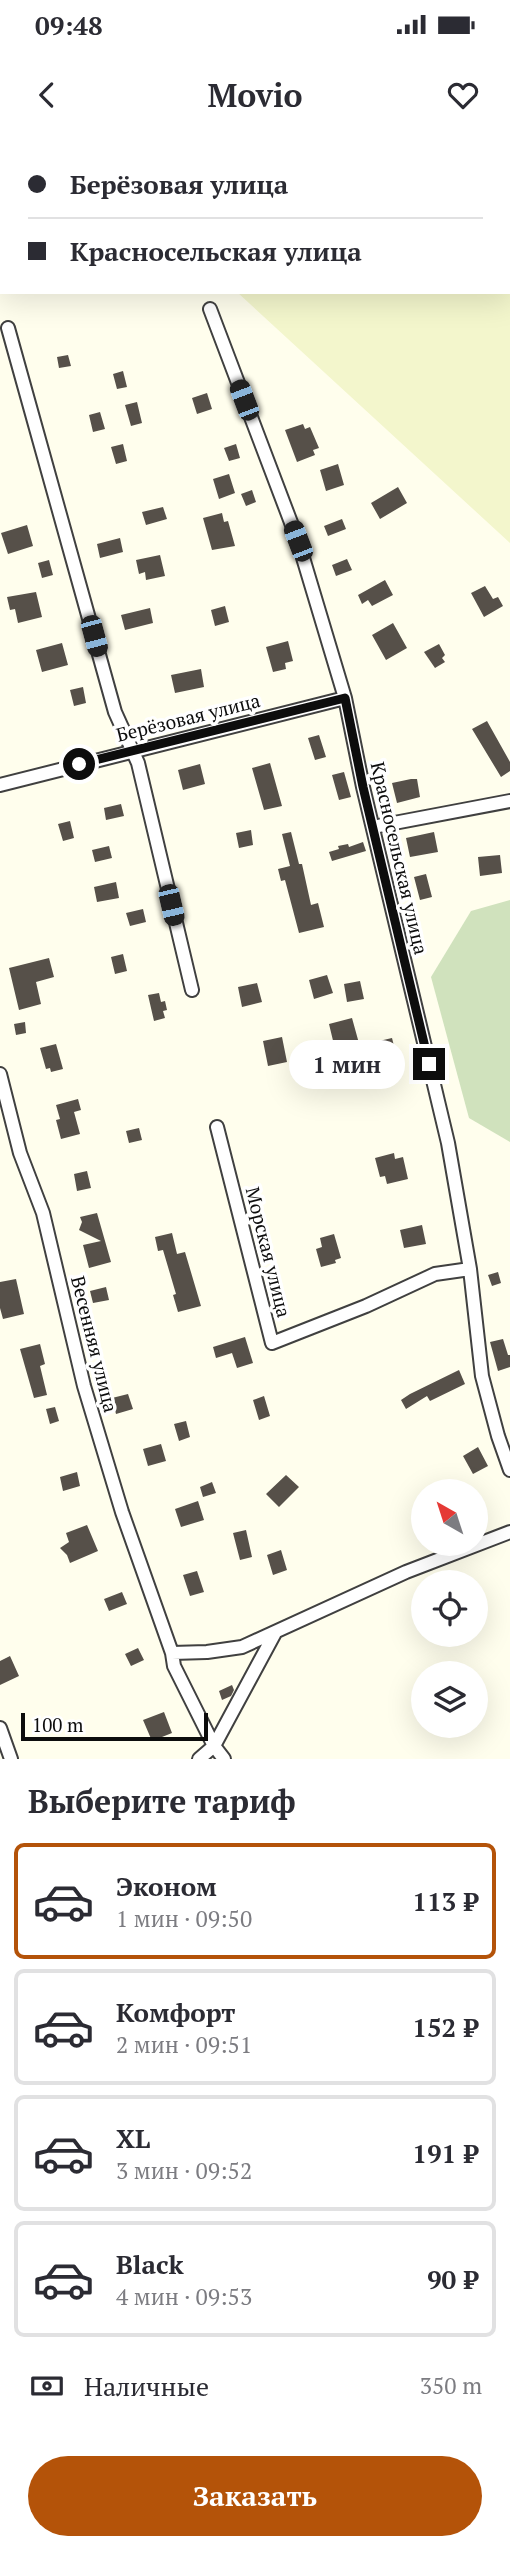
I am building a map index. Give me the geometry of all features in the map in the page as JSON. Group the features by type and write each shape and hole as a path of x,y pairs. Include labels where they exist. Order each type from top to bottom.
{"street":[{"name":"Красносельская улица","path":"210,309 298,541 345,698 448,1143 470,1269 482,1376 510,1470"},
{"path":"8,328 115,712 138,763 192,990"},
{"name":"Берёзовая улица","path":"0,785 345,698"},
{"path":"373,827 510,801"},
{"name":"Весенняя улица","path":"0,1074 20,1153 43,1213 84,1386 122,1512 162,1622 174,1667 214,1746 224,1759"},
{"name":"Морская улица","path":"217,1127 272,1343 366,1306 435,1274 470,1269"},
{"path":"172,1653 242,1647 406,1572 510,1532"},
{"path":"199,1759 214,1746 276,1633"},
{"path":"0,1728 11,1759"}],"green space":[{"path":"239,294 510,294 510,543"},
{"path":"510,900 510,1142 469,1118 431,977 471,911"}],"building":[{"path":"68,355 71,366 59,368 57,357"},
{"path":"123,371 127,387 117,389 113,374"},
{"path":"207,393 212,409 197,414 192,398"},
{"path":"137,402 142,423 131,426 125,405"},
{"path":"100,412 105,429 93,432 89,415"},
{"path":"303,424 305,429 310,427 319,448 313,450 315,455 297,462 285,430"},
{"path":"123,444 127,461 116,464 111,447"},
{"path":"236,444 240,458 229,461 224,448"},
{"path":"338,464 344,485 326,491 320,470"},
{"path":"229,474 235,493 219,499 213,479"},
{"path":"398,487 407,503 380,519 371,503"},
{"path":"252,490 256,502 246,506 241,494"},
{"path":"163,507 167,519 146,525 142,512"},
{"path":"222,513 224,522 228,521 235,546 212,550 203,518"},
{"path":"342,519 346,529 328,536 324,526"},
{"path":"27,525 33,546 8,554 1,533"},
{"path":"120,538 123,552 100,558 97,544"},
{"path":"160,555 165,576 146,580 145,572 139,574 136,560"},
{"path":"347,559 352,570 336,576 332,565"},
{"path":"49,560 53,575 42,578 38,563"},
{"path":"385,580 393,595 372,606 368,600 362,604 358,595"},
{"path":"485,586 493,599 498,597 503,606 484,617 471,593"},
{"path":"36,592 42,617 18,623 15,609 10,610 7,597"},
{"path":"225,606 229,622 215,626 211,610"},
{"path":"150,608 153,623 125,630 121,615"},
{"path":"393,623 407,648 386,660 372,635"},
{"path":"288,641 293,661 285,663 286,669 273,672 266,647"},
{"path":"62,643 68,665 42,672 36,650"},
{"path":"439,644 445,655 442,658 445,662 435,668 424,652"},
{"path":"201,669 204,687 175,693 171,675"},
{"path":"83,687 86,703 74,706 70,690"},
{"path":"487,721 510,762 510,771 501,777 472,729"},
{"path":"319,735 326,757 315,760 308,738"},
{"path":"270,763 282,806 264,810 252,768"},
{"path":"200,764 205,784 183,790 178,770"},
{"path":"344,772 351,797 339,800 332,775"},
{"path":"417,779 420,797 397,803 392,783"},
{"path":"121,804 124,816 106,820 104,808"},
{"path":"70,821 74,838 63,841 58,824"},
{"path":"251,830 253,845 239,848 236,833"},
{"path":"291,832 299,864 302,864 311,905 318,903 324,927 299,933 285,880 281,881 278,869 290,866 282,834"},
{"path":"434,832 438,852 410,857 406,838"},
{"path":"363,842 366,851 332,861 329,852 339,849 338,846 348,844 349,847"},
{"path":"109,846 112,858 95,862 92,850"},
{"path":"500,855 502,873 480,876 478,857"},
{"path":"426,874 432,897 420,900 414,877"},
{"path":"116,882 119,898 97,902 94,887"},
{"path":"143,909 146,922 130,926 126,913"},
{"path":"123,954 127,971 115,974 111,957"},
{"path":"49,958 54,977 36,982 41,1004 19,1010 9,968"},
{"path":"327,975 333,993 314,999 309,980"},
{"path":"360,981 364,999 347,1002 344,984"},
{"path":"257,983 262,1002 242,1007 238,987"},
{"path":"159,993 167,1010 163,1011 165,1018 154,1021 148,995"},
{"path":"352,1018 360,1047 336,1053 329,1024"},
{"path":"25,1022 26,1033 16,1035 14,1024"},
{"path":"282,1037 287,1062 268,1066 263,1041"},
{"path":"392,1038 397,1058 384,1061 379,1041"},
{"path":"56,1044 63,1069 51,1072 50,1068 46,1069 40,1048"},
{"path":"78,1099 81,1110 74,1112 80,1134 61,1139 56,1120 60,1119 56,1105"},
{"path":"139,1128 142,1140 129,1143 126,1131"},
{"path":"394,1153 395,1159 403,1157 408,1179 387,1184 385,1176 380,1177 375,1158"},
{"path":"87,1171 91,1188 77,1191 74,1174"},
{"path":"97,1213 111,1262 89,1268 83,1245 101,1241 79,1230 82,1222 80,1217"},
{"path":"422,1225 426,1244 404,1248 400,1230"},
{"path":"172,1233 177,1254 185,1252 201,1306 178,1312 173,1295 176,1294 163,1250 158,1251 155,1237"},
{"path":"334,1234 341,1258 335,1260 336,1263 321,1267 316,1249 322,1247 320,1238"},
{"path":"498,1272 501,1283 492,1286 488,1275"},
{"path":"16,1279 24,1314 3,1319 0,1308 0,1282"},
{"path":"106,1287 109,1300 93,1303 90,1291"},
{"path":"245,1337 253,1363 237,1368 232,1353 216,1358 213,1347"},
{"path":"503,1339 510,1355 510,1367 498,1371 490,1342"},
{"path":"40,1344 45,1364 40,1366 47,1395 34,1398 20,1349"},
{"path":"459,1370 465,1384 430,1401 427,1396 406,1409 401,1400"},
{"path":"128,1394 133,1409 116,1414 112,1398"},
{"path":"264,1396 270,1416 259,1420 253,1400"},
{"path":"55,1407 59,1421 50,1424 46,1409"},
{"path":"186,1421 190,1437 179,1441 174,1424"},
{"path":"161,1444 166,1461 148,1466 143,1449"},
{"path":"478,1447 488,1466 473,1474 463,1456"},
{"path":"77,1472 80,1486 63,1491 60,1477"},
{"path":"286,1475 299,1487 279,1507 266,1494"},
{"path":"212,1482 216,1493 203,1497 200,1487"},
{"path":"198,1501 204,1520 181,1527 175,1509"},
{"path":"87,1525 98,1551 70,1563 60,1548 69,1542 66,1533"},
{"path":"246,1530 252,1557 240,1560 233,1533"},
{"path":"281,1550 287,1570 273,1575 267,1555"},
{"path":"197,1571 204,1592 190,1596 183,1575"},
{"path":"122,1592 127,1604 109,1611 104,1599"},
{"path":"138,1648 144,1660 131,1666 125,1654"},
{"path":"10,1656 19,1676 0,1685 0,1661"},
{"path":"232,1685 234,1690 231,1696 222,1700 219,1691"},
{"path":"164,1712 172,1733 152,1741 143,1720"}],"route":[{"path":"79,764 345,698 363,787 429,1064"}]}
